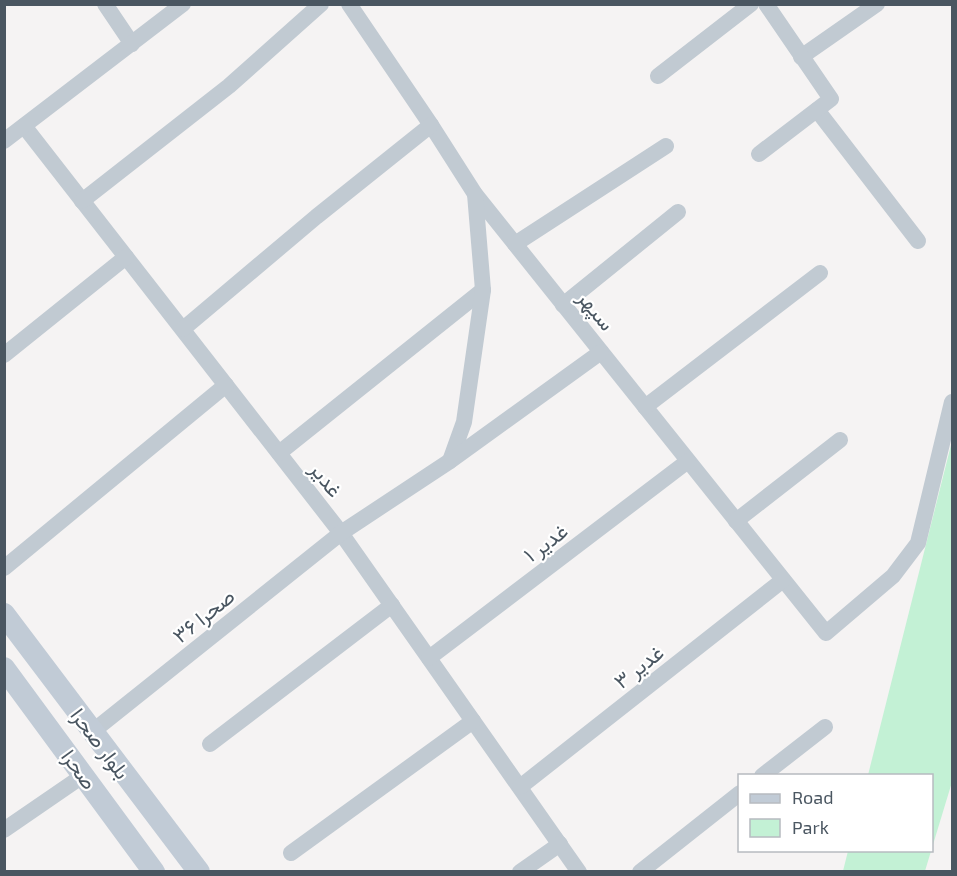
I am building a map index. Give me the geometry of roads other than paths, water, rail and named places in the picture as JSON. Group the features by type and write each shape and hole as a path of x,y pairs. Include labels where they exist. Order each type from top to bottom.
{"main road":[{"name":"بلوار صحرا","path":"4,614 199,872"},
{"name":"صحرا","path":"4,668 154,872"}],"street":[{"path":"105,4 132,44"},
{"path":"4,141 183,4"},
{"path":"82,201 229,86 321,4"},
{"name":"سپهر","path":"349,4 475,194 826,633 893,576 918,543 952,402"},
{"path":"658,76 751,4"},
{"path":"759,154 831,99 766,4"},
{"path":"801,57 877,4"},
{"path":"816,110 918,242"},
{"path":"183,329 316,217 431,125"},
{"name":"غدیر","path":"24,126 341,533 579,872"},
{"path":"515,244 666,146"},
{"path":"450,461 464,422 483,290 475,194"},
{"path":"563,305 678,212"},
{"path":"4,355 126,257"},
{"path":"645,407 820,273"},
{"path":"279,453 483,290"},
{"name":"صحرا ۳۶","path":"92,732 341,533 450,461 601,352"},
{"path":"4,568 226,385"},
{"path":"736,521 840,440"},
{"name":"غدیر ۱","path":"429,658 688,461"},
{"name":"غدیر ۳","path":"520,787 783,580"},
{"path":"210,744 392,605"},
{"path":"291,853 473,721"},
{"path":"765,774 825,727"},
{"path":"4,830 84,775"},
{"path":"640,872 738,796"},
{"path":"520,872 560,844"}]}
